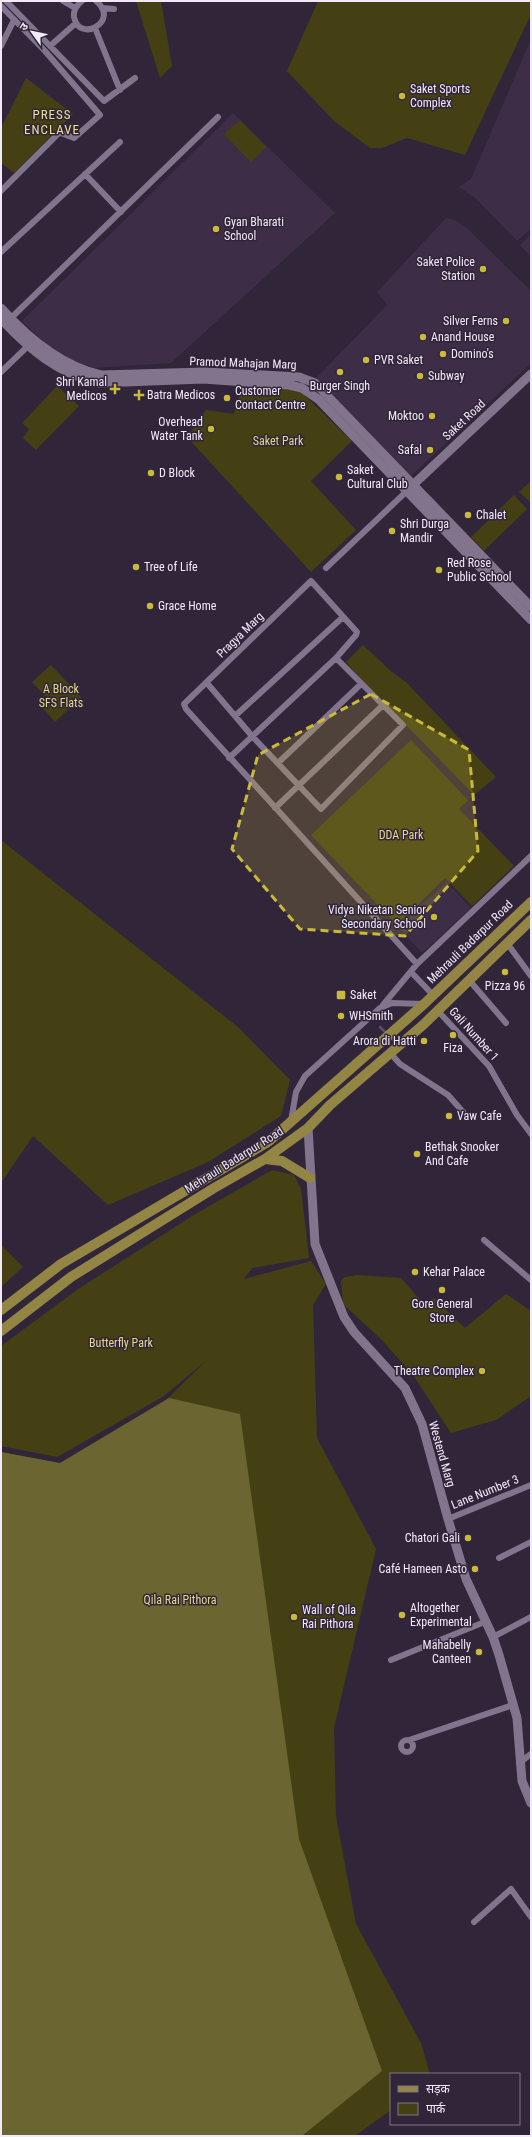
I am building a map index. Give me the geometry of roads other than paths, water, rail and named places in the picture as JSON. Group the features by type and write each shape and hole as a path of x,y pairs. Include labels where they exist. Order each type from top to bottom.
{"main road":[{"name":"Mehrauli Badarpur Road","path":"1,1310 61,1264 268,1142 434,996 527,905"},
{"name":"Mehrauli Badarpur Road","path":"1,1331 70,1277 214,1188 265,1159 308,1128 330,1105 391,1054 438,1011 531,920"},
{"path":"265,1159 282,1161 310,1178"}],"street":[{"path":"6,1 104,101 136,78"},
{"path":"63,1 75,8"},
{"path":"82,1 75,8 74,13 76,23 84,29 95,28 103,18 102,8 96,1"},
{"path":"1,6 45,51 100,115 74,138 61,133 58,134 1,192"},
{"path":"102,8 114,9"},
{"path":"1,46 14,20"},
{"path":"50,46 76,23"},
{"path":"95,28 120,90"},
{"path":"6,321 218,117"},
{"path":"1,252 120,142"},
{"path":"85,174 121,212"},
{"name":"Pramod Mahajan Marg","path":"1,308 6,321 43,352 76,368 101,375 205,372 295,376 307,379 321,388 410,487 461,540 531,607"},
{"path":"1,372 32,342"},
{"name":"Saket Road","path":"410,487 531,374"},
{"path":"326,568 410,487"},
{"name":"Pramod Mahajan Marg","path":"461,540 531,620"},
{"name":"Pragya Marg","path":"229,758 186,710 184,704 311,581 343,617"},
{"path":"235,716 343,617 357,633 336,658 229,758 417,964"},
{"path":"207,683 252,736 321,809 402,725 336,658"},
{"path":"278,763 361,684"},
{"path":"275,808 383,705"},
{"path":"291,1122 296,1092 305,1076 383,1005 417,964 531,856"},
{"path":"527,905 531,920"},
{"path":"507,943 531,976"},
{"path":"411,972 434,996"},
{"path":"469,980 506,1023"},
{"path":"383,1005 392,1003 424,1004"},
{"name":"Gali Number 1","path":"438,1011 489,1066 516,1115 531,1134"},
{"path":"391,1054 400,1064 448,1095 464,1113"},
{"name":"Westend Marg","path":"308,1128 314,1240 344,1318 354,1332 405,1388 415,1405 466,1579 493,1637 517,1718 519,1763 522,1780 531,1803"},
{"path":"484,1240 531,1280"},
{"name":"Lane Number 3","path":"448,1519 531,1485"},
{"path":"499,1558 531,1542"},
{"path":"493,1637 531,1617"},
{"path":"391,1660 486,1621"},
{"path":"409,1740 513,1705"},
{"path":"519,1763 531,1754"},
{"path":"474,1922 511,1889 531,1918"}],"waterway":[{"path":"380,1027 386,1033"},
{"path":"390,1037 395,1042"}],"place":[{"name":"Saket Sports Complex","path":"402,96"},
{"name":"Gyan Bharati School","path":"216,229"},
{"name":"Saket Police Station","path":"483,269"},
{"name":"Silver Ferns","path":"506,321"},
{"name":"Anand House","path":"423,337"},
{"name":"Domino's","path":"443,354"},
{"name":"PVR Saket","path":"366,360"},
{"name":"Burger Singh","path":"340,372"},
{"name":"Subway","path":"420,376"},
{"name":"Shri Kamal Medicos","path":"115,389"},
{"name":"Batra Medicos","path":"139,395"},
{"name":"Customer Contact Centre","path":"227,398"},
{"name":"Moktoo","path":"432,416"},
{"name":"Overhead Water Tank","path":"211,429"},
{"name":"Safal","path":"430,450"},
{"name":"D Block","path":"151,473"},
{"name":"Saket Cultural Club","path":"339,477"},
{"name":"Chalet","path":"468,515"},
{"name":"Shri Durga Mandir","path":"392,531"},
{"name":"Tree of Life","path":"136,567"},
{"name":"Red Rose Public School","path":"439,570"},
{"name":"Grace Home","path":"150,606"},
{"name":"Vidya Niketan Senior Secondary School","path":"434,917"},
{"name":"Pizza 96","path":"505,972"},
{"name":"Saket","path":"341,995"},
{"name":"WHSmith","path":"341,1016"},
{"name":"Fiza","path":"453,1035"},
{"name":"Arora di Hatti","path":"424,1041"},
{"name":"Vaw Cafe","path":"449,1116"},
{"name":"Bethak Snooker And Cafe","path":"417,1154"},
{"name":"Kehar Palace","path":"415,1272"},
{"name":"Gore General Store","path":"442,1290"},
{"name":"Theatre Complex","path":"482,1371"},
{"name":"Chatori Gali","path":"468,1538"},
{"name":"Café Hameen Asto","path":"475,1569"},
{"name":"Altogether Experimental","path":"402,1615"},
{"name":"Wall of Qila Rai Pithora","path":"294,1617"},
{"name":"Mahabelly Canteen","path":"479,1652"}],"district":[{"name":"PRESS ENCLAVE","path":"52,122"}],"park label":[{"name":"Saket Park","path":"278,441"},
{"name":"A Block SFS Flats","path":"61,696"},
{"name":"DDA Park","path":"401,835"},
{"name":"Butterfly Park","path":"121,1343"},
{"name":"Qila Rai Pithora","path":"180,1600"}]}
